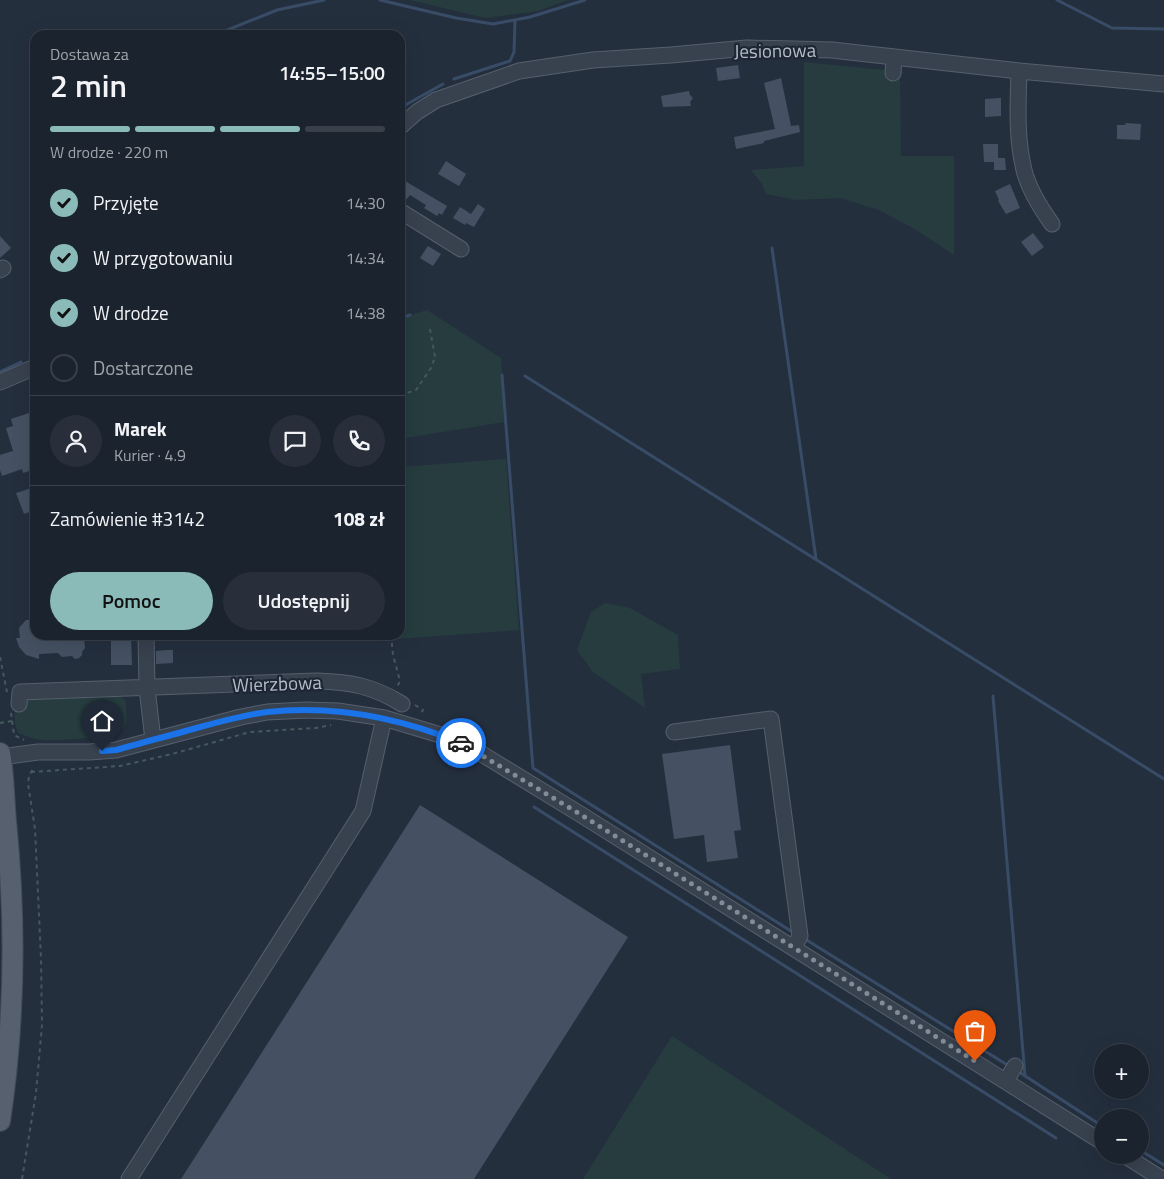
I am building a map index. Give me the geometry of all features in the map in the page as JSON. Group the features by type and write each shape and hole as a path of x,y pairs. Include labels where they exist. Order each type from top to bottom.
{"main road":[{"path":"0,756 2,796 11,872 13,927 10,1031 0,1117"}],"street":[{"name":"Jesionowa","path":"405,123 436,100 519,71 571,62 747,48 832,50 1164,84"},
{"path":"893,73 894,57"},
{"path":"1019,70 1018,128 1024,171 1043,211 1052,224"},
{"path":"405,214 461,249"},
{"path":"0,382 30,368"},
{"path":"146,640 153,740"},
{"name":"Wierzbowa","path":"12,703 20,692 317,681 344,682 365,686 397,701"},
{"name":"Wierzbowa","path":"0,756 38,752 116,750 241,716 267,712 338,711 384,718 417,727 462,743 580,814 1094,1137"},
{"path":"128,1179 363,811 384,718"},
{"path":"674,732 771,720 800,936 794,947"},
{"path":"1006,1081 1015,1066"},
{"path":"1138,1164 1162,1179"}],"path":[{"path":"405,393 416,390 435,359 430,329"},
{"path":"392,640 393,655 400,681 397,701"},
{"path":"0,657 12,703 14,735 22,740 30,741"},
{"path":"420,715 423,710"},
{"path":"0,723 12,721"},
{"path":"31,772 120,766 250,732 316,728 338,723"},
{"path":"22,1179 36,1093 42,1025 35,829 28,784 31,772 37,762"}],"green space":[{"path":"410,0 567,0 539,11 485,18"},
{"path":"804,62 904,72 900,77 901,156 954,156 954,255 918,231 879,210 840,198 796,200 766,194 762,184 751,170 804,166"},
{"path":"427,310 501,358 504,422 405,438 405,317"},
{"path":"506,459 519,630 405,638 405,467"},
{"path":"605,603 630,608 678,635 680,669 641,674 645,708 593,672 577,650 591,612"},
{"path":"119,696 125,700 127,717 126,724 119,731 86,738 51,740 31,738 18,733 15,723 15,710 26,699"},
{"path":"672,1036 891,1179 583,1179"}],"building":[{"path":"738,65 740,78 718,81 716,68"},
{"path":"781,78 791,126 799,125 800,132 736,149 734,137 775,129 764,83"},
{"path":"689,91 693,98 690,102 691,106 663,107 661,96"},
{"path":"1001,98 1001,116 985,117 985,99"},
{"path":"1126,123 1141,124 1140,140 1117,139 1117,125 1125,125"},
{"path":"983,144 998,144 998,158 1005,158 1006,170 994,170 994,162 984,162"},
{"path":"446,161 466,174 459,186 438,174"},
{"path":"405,181 447,206 442,215 439,213 437,216 424,208 426,205 410,195 407,199 405,198"},
{"path":"1010,184 1020,208 1006,214 998,201 995,191"},
{"path":"478,204 485,209 474,227 466,223 465,225 453,218 460,207 471,214"},
{"path":"1033,233 1044,247 1032,256 1021,242"},
{"path":"0,236 11,248 0,258"},
{"path":"428,246 441,254 433,266 420,258"},
{"path":"29,413 30,471 23,473 22,469 2,476 0,455 13,451 6,428 13,426 11,419"},
{"path":"30,489 30,512 24,514 16,493"},
{"path":"26,620 30,620 30,640 84,640 85,648 82,655 75,659 72,656 62,657 58,653 39,654 39,659 26,655 19,647 16,638 20,638 19,628"},
{"path":"111,640 131,640 132,665 111,665"},
{"path":"173,650 173,663 156,664 156,651"},
{"path":"730,745 741,830 734,831 738,858 707,862 704,835 674,839 662,754"},
{"path":"420,805 628,937 474,1179 181,1179"}],"waterway":[{"path":"227,30 277,10 324,0"},
{"path":"380,0 456,18 493,24 530,17 585,0"},
{"path":"1057,0 1112,28 1164,29"},
{"path":"454,79 510,61 514,52 515,20"},
{"path":"405,105 443,84"},
{"path":"772,248 816,559"},
{"path":"405,316 410,315"},
{"path":"0,372 21,362"},
{"path":"502,375 533,768 791,931"},
{"path":"525,376 1164,779"},
{"path":"993,696 1025,1076"},
{"path":"534,807 1056,1138"},
{"path":"805,939 1009,1066"},
{"path":"1019,1072 1094,1121"},
{"path":"1149,1156 1164,1165"}],"way so far":[{"path":"461,743 580,814 975,1061"}],"route":[{"path":"102,751 116,750 241,716 267,712 306,710 338,711 384,718 417,727 461,743"}]}
